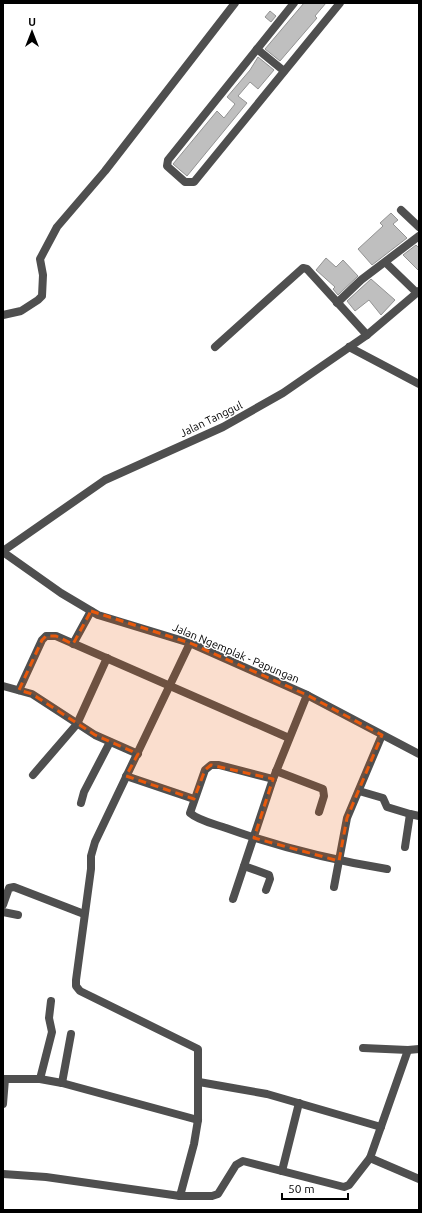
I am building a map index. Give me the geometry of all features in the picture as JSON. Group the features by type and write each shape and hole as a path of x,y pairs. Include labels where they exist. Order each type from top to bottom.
{"street":[{"path":"3,315 21,311 42,296 43,275 40,259 57,227 105,171 235,3"},
{"path":"294,3 168,160 167,166 185,182 191,184 194,182 340,3"},
{"path":"257,49 284,71"},
{"path":"401,210 419,227"},
{"path":"337,303 361,280 419,236"},
{"path":"386,262 418,292"},
{"path":"215,347 302,268 307,268 337,303 368,335"},
{"name":"Jalan Tanggul","path":"3,551 105,480 223,427 283,393 368,335 418,292"},
{"path":"350,347 419,384"},
{"name":"Jalan Ngemplak - Papungan","path":"3,551 60,593 98,615 190,643 306,695 419,754"},
{"path":"73,644 91,611"},
{"path":"19,690 42,640 46,636 56,636 289,738"},
{"path":"180,1196 194,1144 198,1120 199,1082 197,1048 80,991 76,986 91,856 95,842 190,643"},
{"path":"33,775 77,724 107,658"},
{"path":"3,686 32,694 95,735 138,754"},
{"path":"233,899 273,779 306,695"},
{"path":"334,887 345,825 382,735"},
{"path":"81,803 84,792 110,742"},
{"path":"273,779 219,765 210,765 205,770 189,810 190,814 254,838 339,861 387,868"},
{"path":"276,771 323,789 324,796 319,812"},
{"path":"126,776 194,799"},
{"path":"358,791 383,798 387,807 419,816"},
{"path":"405,847 410,814"},
{"path":"244,866 269,875 270,879 266,890"},
{"path":"3,905 9,888 14,886 84,914"},
{"path":"3,912 18,916"},
{"path":"40,1079 52,1032 49,1018 51,1001"},
{"path":"62,1083 71,1034"},
{"path":"363,1048 419,1049"},
{"path":"3,1174 46,1177 180,1196 212,1196 218,1194 236,1165 243,1162 344,1187 349,1185 370,1158 408,1050"},
{"path":"3,1104 4,1079 40,1079 62,1083 198,1120"},
{"path":"199,1082 267,1094 381,1127"},
{"path":"282,1171 299,1104"},
{"path":"370,1158 419,1179"}],"highlighted area":[{"path":"91,611 190,643 307,695 382,735 347,818 339,861 254,838 273,779 211,765 205,770 194,799 126,776 138,754 95,735 32,694 19,690 42,640 46,636 56,636 73,644"}],"building":[{"path":"304,3 326,3 315,16 317,18 280,61 265,49"},
{"path":"270,11 276,16 271,22 265,17"},
{"path":"258,57 274,70 258,89 250,82 238,96 247,103 187,176 173,164 217,111 224,118 235,104 227,97 250,70"},
{"path":"391,213 398,220 393,224 407,238 372,265 358,249 383,226 380,223"},
{"path":"416,245 419,248 419,271 403,255"},
{"path":"326,258 336,267 343,260 358,276 338,295 333,289 335,287 316,270"},
{"path":"371,279 395,300 381,315 369,300 355,311 347,301"}]}
